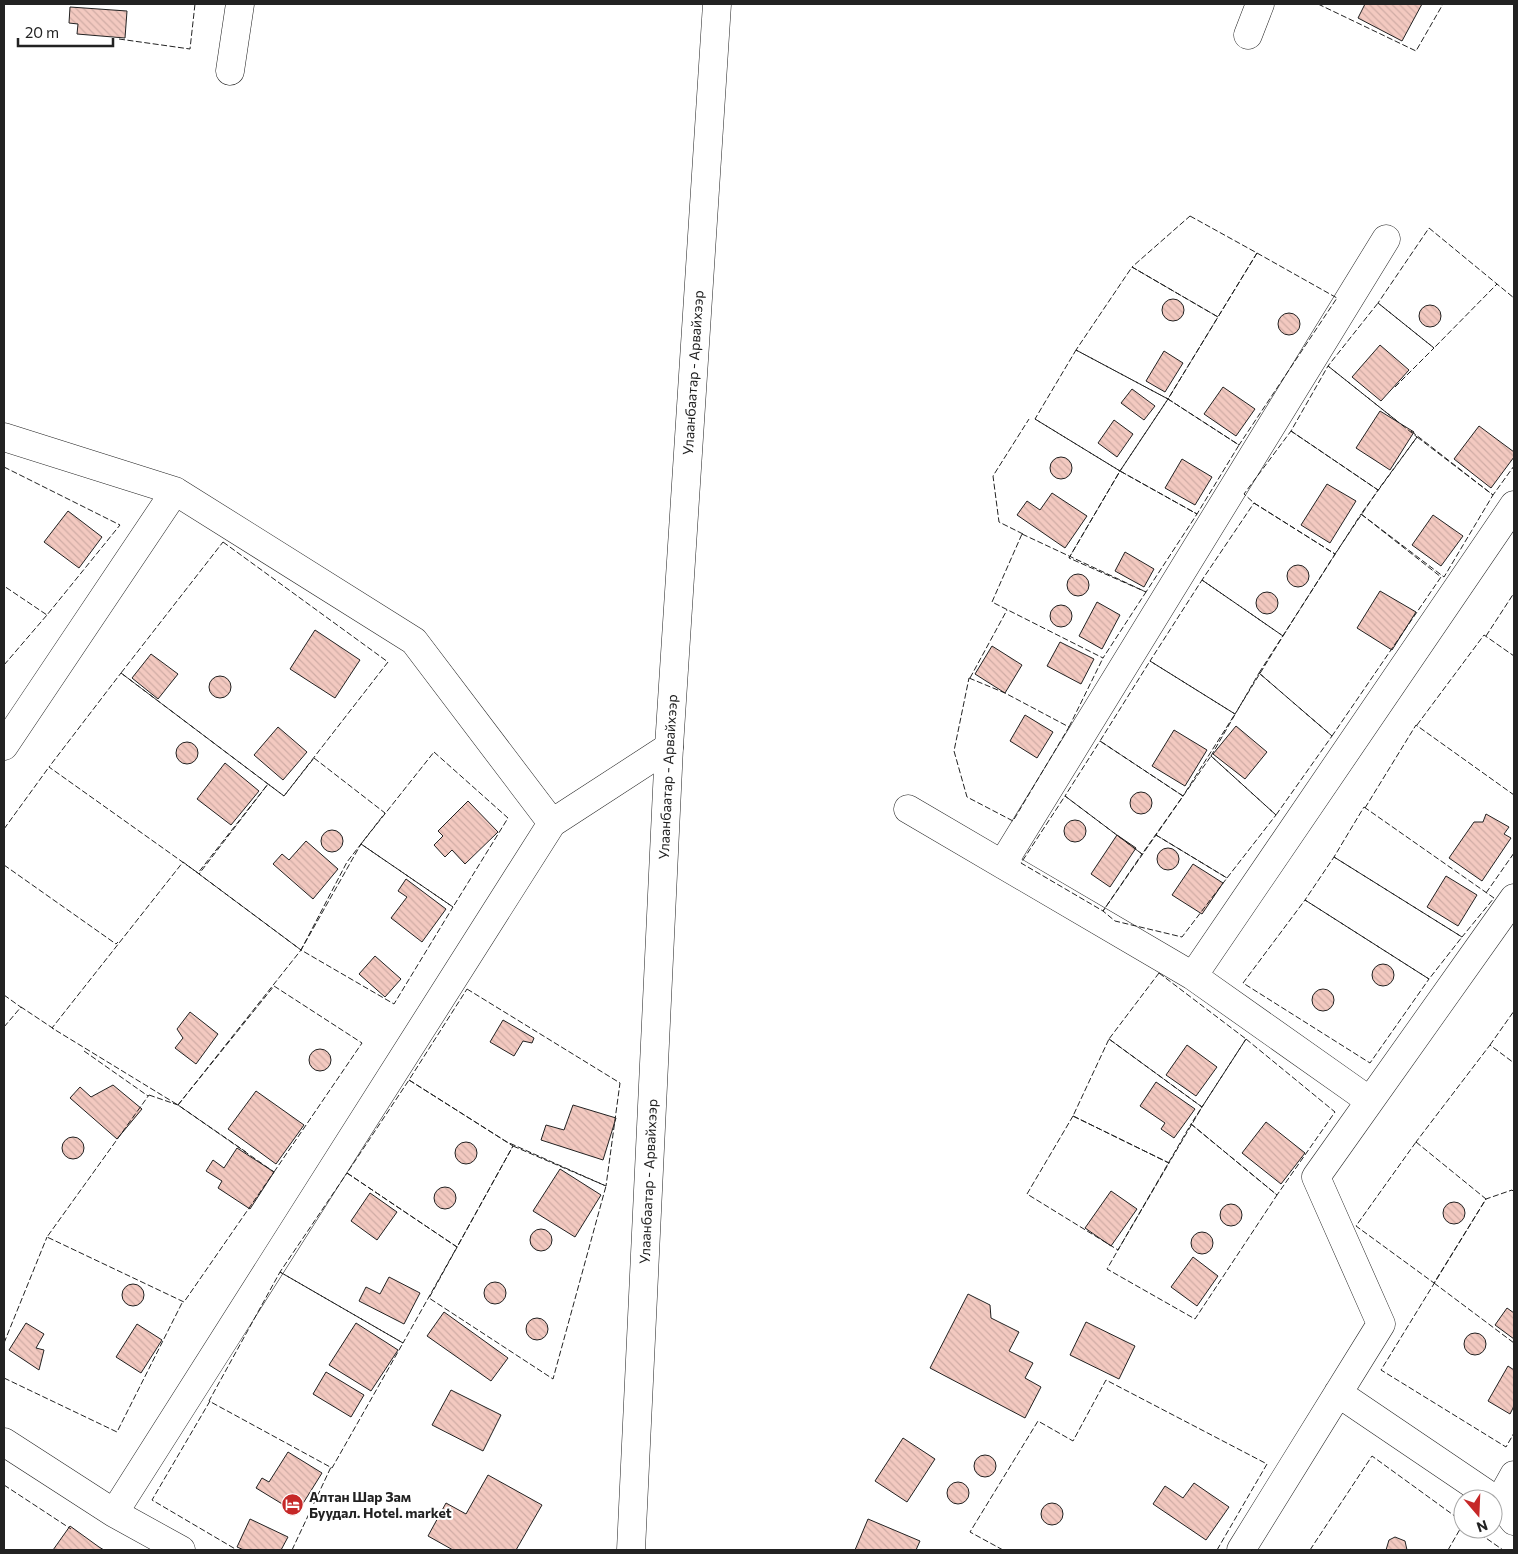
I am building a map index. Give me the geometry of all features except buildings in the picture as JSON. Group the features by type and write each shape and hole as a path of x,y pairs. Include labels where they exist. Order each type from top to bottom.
{"main road":[{"path":"230,71 240,4"},
{"name":"Улаанбаатар - Арвайхээр","path":"632,1550 669,747 717,4"},
{"path":"1248,36 1260,4"},
{"path":"1002,863 1386,239"},
{"path":"4,437 175,492 414,642 552,823"},
{"path":"4,746 175,492"},
{"path":"1193,976 1514,504"},
{"path":"114,1513 552,823 669,747"},
{"path":"908,808 1193,976 1370,1101"},
{"path":"1241,1550 1381,1324 1316,1177 1514,898"},
{"path":"1338,1393 1506,1511 1514,1475"},
{"path":"4,1442 114,1513 181,1550"}],"fence":[{"path":"119,39 190,49 195,4"},
{"path":"1318,4 1416,51 1443,4"},
{"path":"1190,216 1257,253 1218,317 1132,267 1190,216"},
{"path":"1429,228 1497,284 1434,348 1378,303 1429,228"},
{"path":"1257,253 1337,298 1239,445 1168,399 1257,253"},
{"path":"1132,267 1218,317 1168,399 1076,350 1132,267"},
{"path":"1495,286 1497,284 1514,298"},
{"path":"1395,387 1434,348 1378,303 1328,366 1397,421"},
{"path":"1076,350 1168,399 1120,471 1035,419 1076,350"},
{"path":"1328,366 1417,437 1378,490 1291,431 1328,366"},
{"path":"1168,399 1239,445 1197,514 1120,471 1168,399"},
{"path":"1023,534 999,522 993,476 1029,419"},
{"path":"1035,419 1120,471 1069,558"},
{"path":"1291,431 1378,490 1335,554 1254,503 1244,494 1291,431"},
{"path":"1411,431 1493,495 1514,466"},
{"path":"1417,437 1493,495 1444,577 1361,514 1417,437"},
{"path":"4,467 120,525 47,615 4,586"},
{"path":"1120,471 1197,514 1146,592 1069,558 1120,471"},
{"path":"1254,503 1335,554 1283,636 1202,580 1254,503"},
{"path":"1361,514 1441,577 1332,736 1259,673 1361,514"},
{"path":"1022,534 1146,592 1103,658 992,602 1022,534"},
{"path":"223,542 388,662 284,796 121,673 223,542"},
{"path":"1202,580 1283,636 1235,714 1150,661 1202,580"},
{"path":"1486,636 1514,593"},
{"path":"970,678 1007,610"},
{"path":"4,665 47,615 45,614"},
{"path":"1417,725 1484,635 1514,656"},
{"path":"1069,727 1103,658"},
{"path":"1150,661 1235,714 1183,796 1100,741 1150,661"},
{"path":"121,673 268,784 198,873 49,767 121,673"},
{"path":"1259,673 1332,736 1276,815 1211,756 1259,673"},
{"path":"969,678 1005,693 1069,727 1013,821 967,797 954,751 969,678"},
{"path":"1365,808 1416,725 1514,795"},
{"path":"1100,741 1183,796 1142,854 1065,796 1100,741"},
{"path":"434,752 508,818 453,907 361,844 434,752"},
{"path":"1211,756 1276,815 1227,878 1156,835 1211,756"},
{"path":"314,758 385,813 347,862 301,950 199,874 268,784 284,796 314,758"},
{"path":"4,829 49,767"},
{"path":"1065,796 1142,854 1103,911 1021,863 1065,796"},
{"path":"1364,807 1494,898 1462,937 1334,857 1364,807"},
{"path":"1156,835 1227,878 1182,937 1115,921 1103,911 1156,835"},
{"path":"361,844 453,907 394,1004 301,950 361,844"},
{"path":"1486,893 1514,853"},
{"path":"1334,857 1462,937 1429,979 1305,900 1334,857"},
{"path":"178,1105 301,950 183,862 52,1028 178,1105 246,1152"},
{"path":"4,865 116,944 118,942"},
{"path":"1305,900 1429,979 1370,1063 1243,983 1305,900"},
{"path":"1159,973 1246,1039 1202,1107 1109,1039 1159,973"},
{"path":"178,1105 274,986 362,1043 274,1172 272,1171"},
{"path":"467,989 620,1083 606,1186 507,1142 409,1080 467,989"},
{"path":"4,995 22,1008"},
{"path":"4,1027 21,1007 54,1029"},
{"path":"1490,1045 1514,1011"},
{"path":"1109,1039 1202,1107 1169,1163 1073,1116 1109,1039"},
{"path":"1246,1039 1335,1112 1277,1195 1191,1124 1246,1039"},
{"path":"1417,1143 1490,1045 1514,1063"},
{"path":"84,1051 148,1096"},
{"path":"409,1080 513,1146 457,1247 347,1173 409,1080"},
{"path":"149,1095 178,1105 274,1172 184,1302 47,1237 149,1095"},
{"path":"1073,1116 1169,1163 1118,1250 1027,1194 1073,1116"},
{"path":"1191,1124 1277,1195 1195,1319 1107,1269 1191,1124"},
{"path":"1416,1142 1486,1199 1434,1283 1356,1226 1416,1142"},
{"path":"513,1146 606,1186 553,1379 429,1298 513,1146"},
{"path":"347,1173 457,1247 403,1343 280,1272 347,1173"},
{"path":"1514,1192 1512,1190 1486,1199 1381,1370 1506,1447 1514,1433"},
{"path":"4,1343 47,1237"},
{"path":"280,1272 403,1343 332,1468 209,1401 280,1272"},
{"path":"1434,1283 1514,1343"},
{"path":"4,1378 117,1432 183,1301"},
{"path":"1003,1550 970,1532 1038,1421 1073,1441 1106,1380 1267,1464 1217,1550"},
{"path":"210,1401 152,1500 237,1550"},
{"path":"1310,1550 1372,1456 1453,1515"},
{"path":"292,1550 331,1467"},
{"path":"4,1485 71,1529"},
{"path":"1448,1550 1454,1539"},
{"path":"1487,1539 1503,1550"}],"place":[{"name":"Алтан Шар Зам Буудал. Hotel. market","path":"293,1505"}]}
